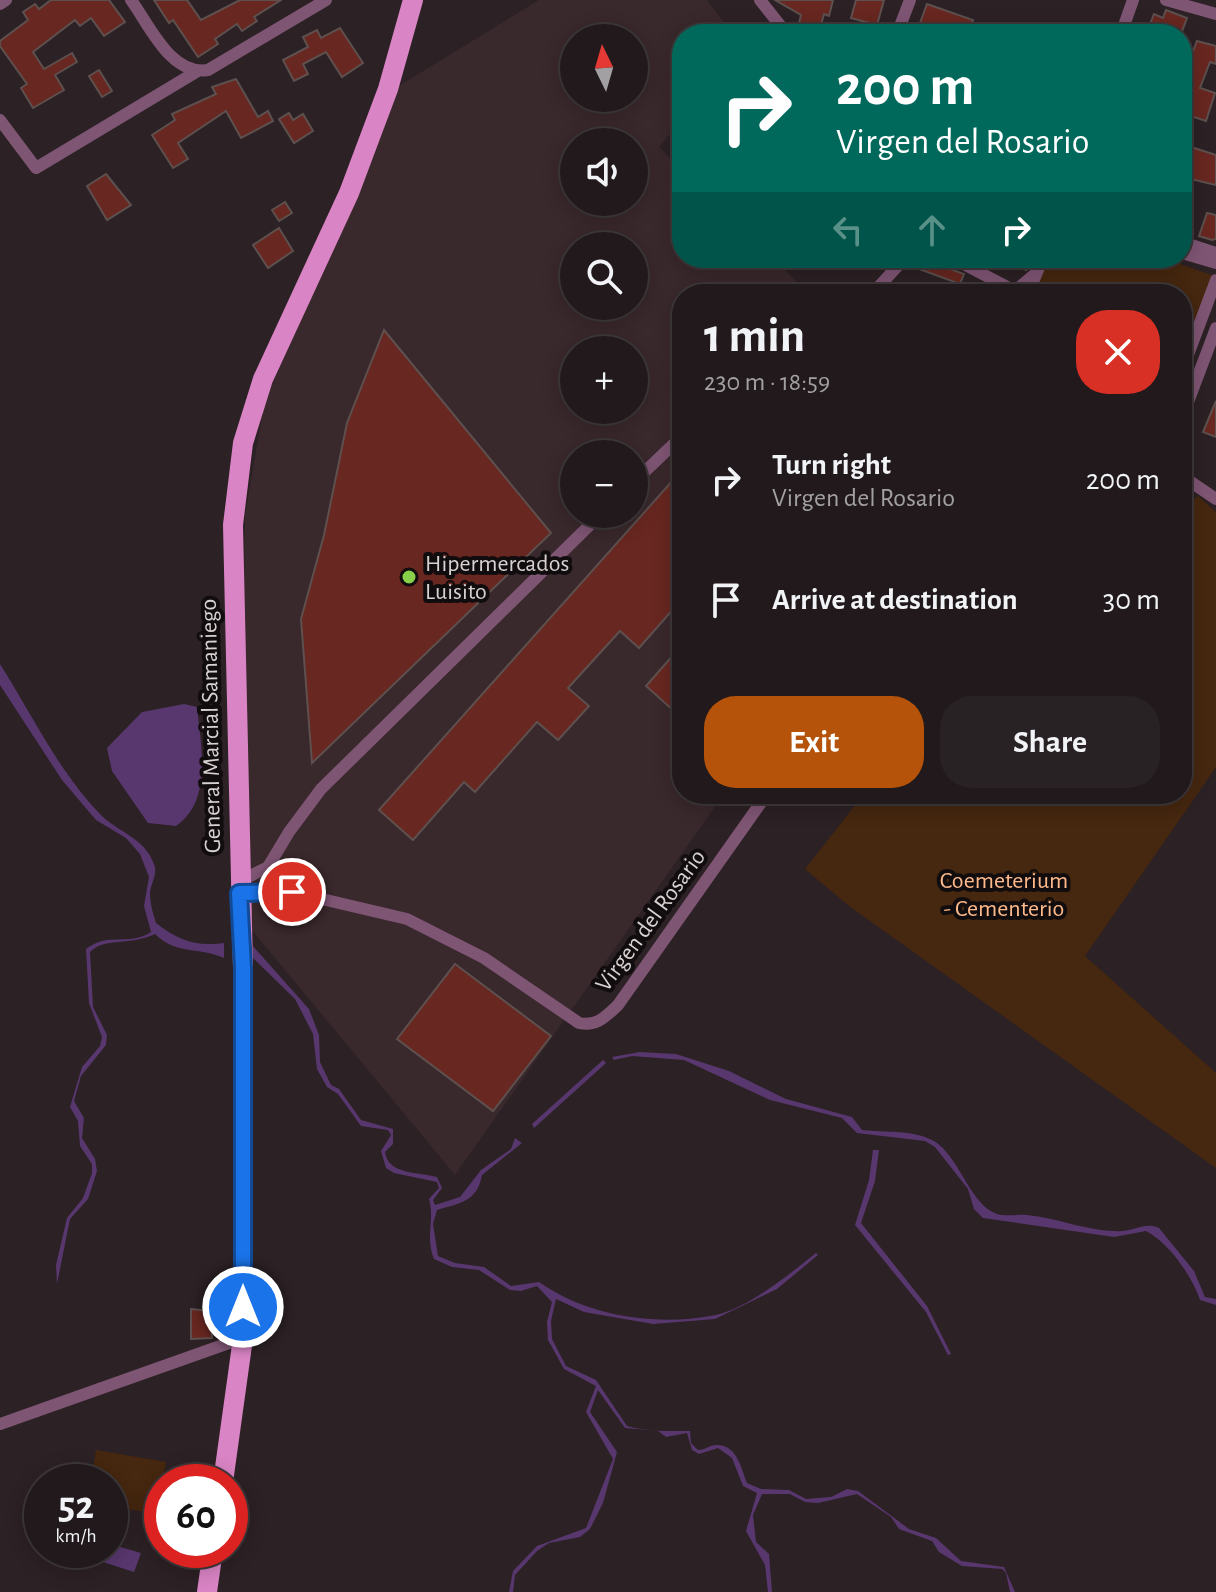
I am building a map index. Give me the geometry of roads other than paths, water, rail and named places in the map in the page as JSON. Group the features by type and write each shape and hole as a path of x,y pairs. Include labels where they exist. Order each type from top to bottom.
{"main road":[{"name":"General Marcial Samaniego","path":"226,1464 243,1338 243,968 238,888 233,525 243,443 263,379 349,193 388,89 413,0"},
{"path":"207,1592 210,1568"}],"street":[{"path":"0,4 6,0"},
{"path":"131,0 177,63 192,71"},
{"path":"0,120 36,168 192,71 208,70 326,0"},
{"path":"760,0 779,24"},
{"path":"901,24 910,0"},
{"path":"1125,24 1133,0"},
{"path":"1166,0 1216,14"},
{"path":"1192,245 1216,253"},
{"path":"1192,256 1216,263"},
{"path":"881,284 896,268"},
{"path":"971,268 1002,284"},
{"path":"1032,284 1038,268"},
{"path":"1023,284 1035,274"},
{"path":"1192,344 1216,280"},
{"path":"1192,392 1216,328"},
{"path":"648,469 672,446"},
{"path":"1192,483 1216,499"},
{"path":"238,888 268,867 321,789 587,528"},
{"name":"Virgen del Rosario","path":"238,888 292,892 407,919 458,943 579,1023 590,1024 603,1019 618,1005 760,804"},
{"path":"0,1424 243,1338"}],"place":[{"name":"Hipermercados Luisito","path":"409,577"}],"park label":[{"name":"Coemeterium - Cementerio","path":"1004,894"}]}
